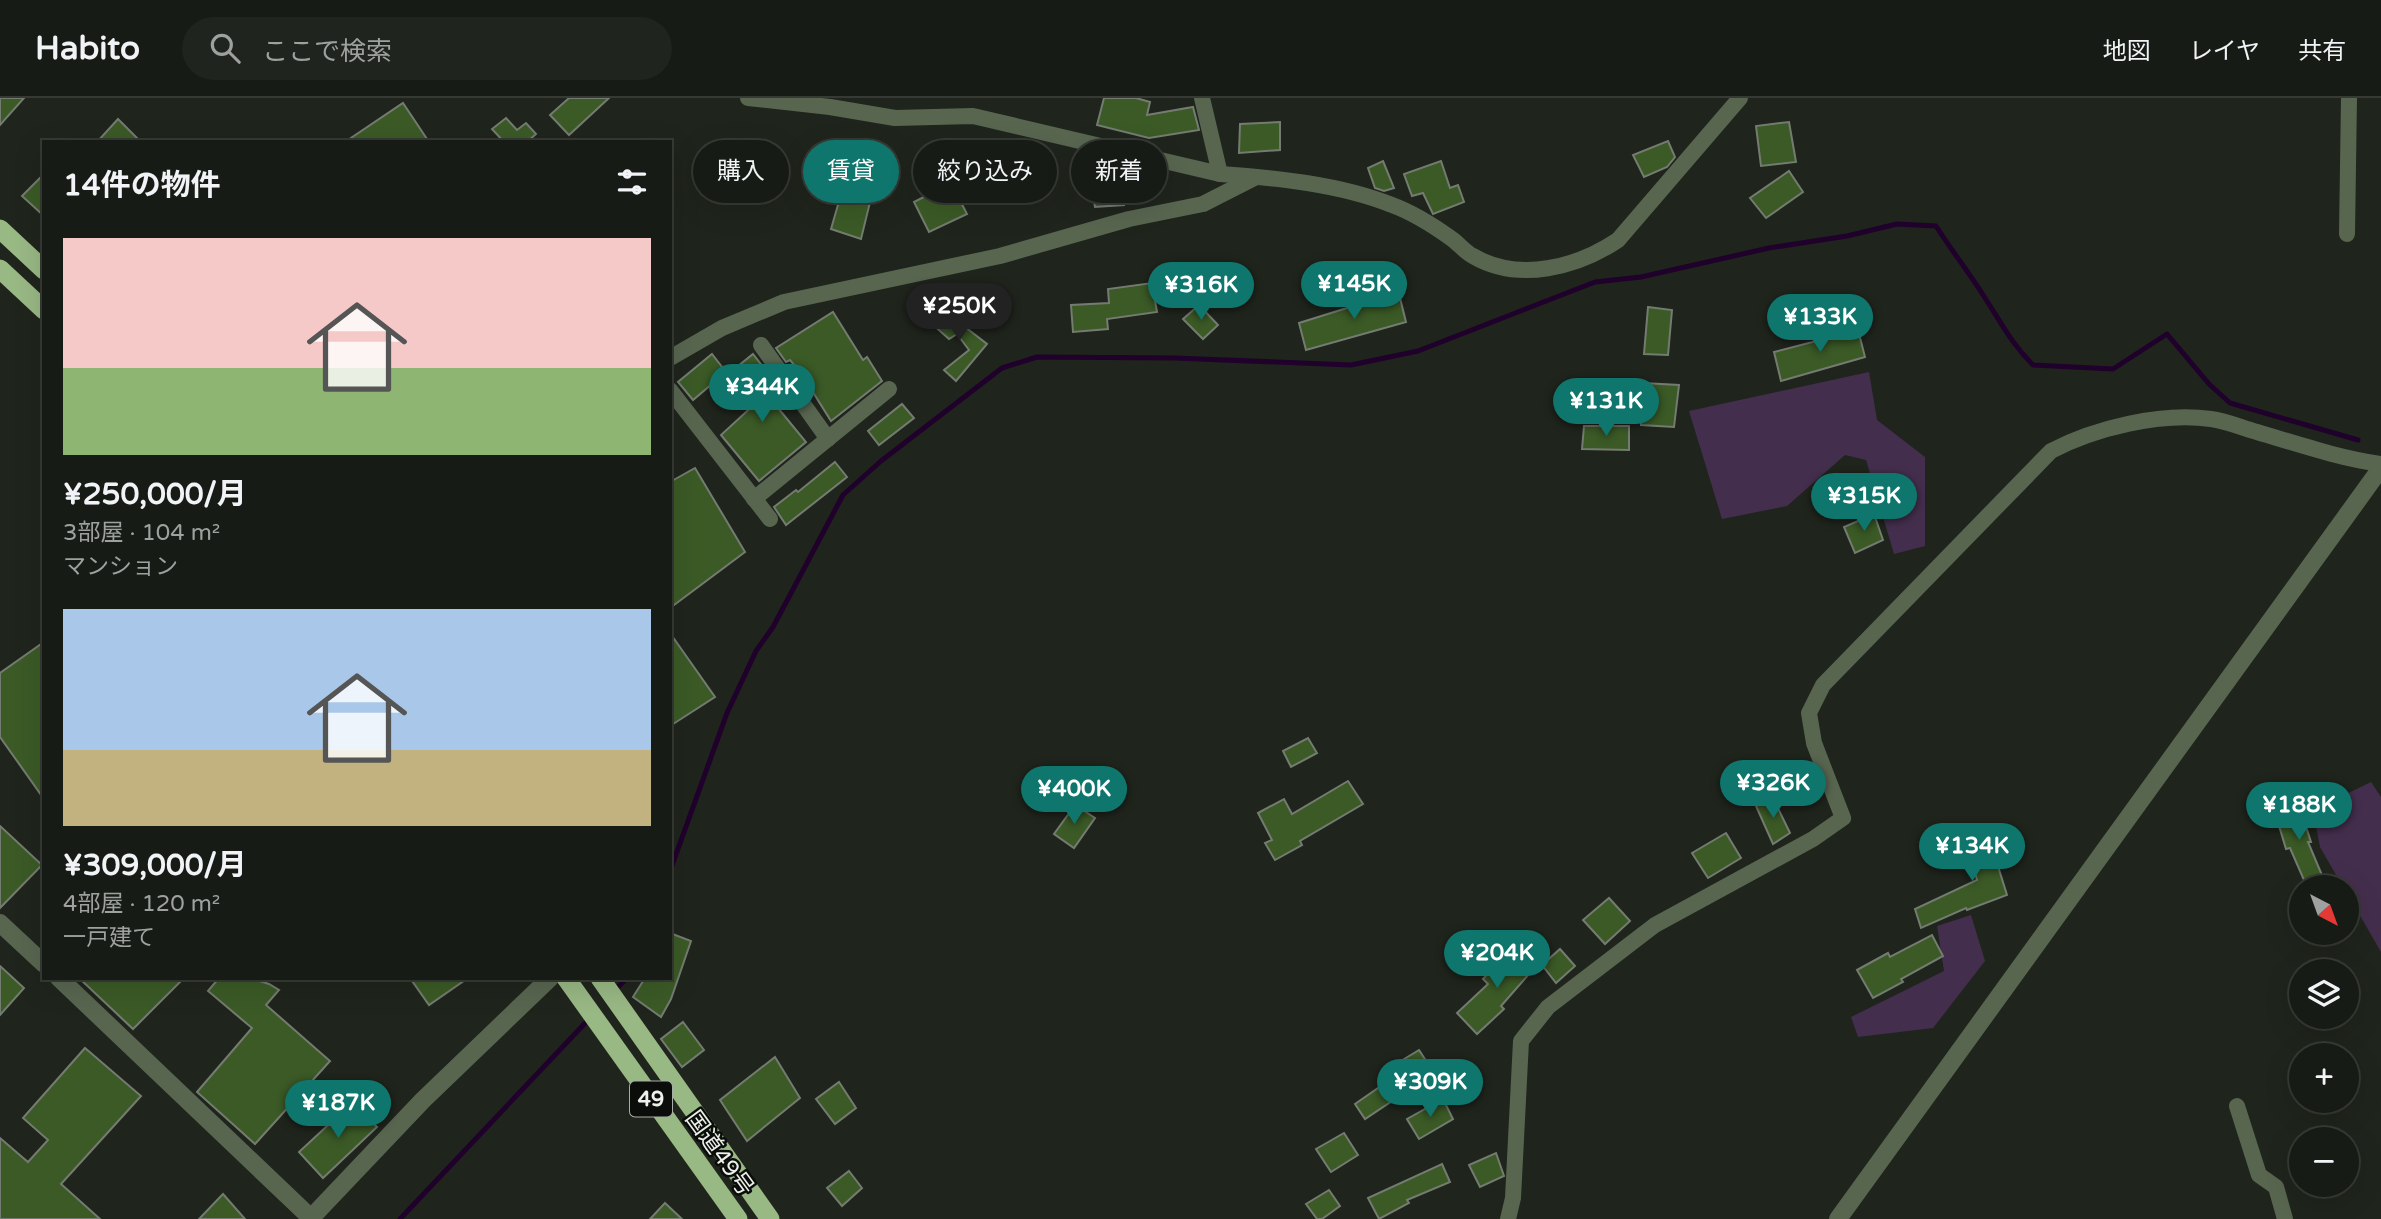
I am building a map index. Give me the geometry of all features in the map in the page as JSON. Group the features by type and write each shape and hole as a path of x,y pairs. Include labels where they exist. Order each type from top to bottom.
{"highway":[{"path":"0,229 42,268"},
{"path":"0,269 42,308"},
{"name":"国道49号","path":"567,980 738,1219"},
{"name":"国道49号","path":"601,980 770,1219"}],"street":[{"path":"748,98 830,107 895,118 973,116 1220,174 1260,175 1345,192 1392,205 1426,222 1473,256 1496,265 1521,269 1553,269 1596,255 1618,240 1740,98"},
{"path":"1202,98 1220,174"},
{"path":"2347,234 2349,98"},
{"path":"672,357 722,328 784,302 1000,256 1129,219 1203,204 1260,175"},
{"path":"761,345 828,439"},
{"path":"754,499 889,389"},
{"path":"672,393 770,520"},
{"path":"1508,1219 1513,1198 1521,1041 1548,1007 1644,933 1813,839 1843,818 1814,743 1809,713 1823,685 2051,451 2073,439 2125,425 2182,418 2213,419 2349,460 2381,466 1838,1219"},
{"path":"2,927 42,962"},
{"path":"61,980 310,1219 423,1100 548,980"},
{"path":"2237,1106 2259,1175 2276,1187 2285,1219"}],"shaded area":[{"path":"1869,372 1877,420 1925,457 1925,546 1894,554 1866,460 1845,455 1787,506 1722,519 1689,411"},
{"path":"2371,782 2381,797 2381,952 2359,914 2359,875 2336,875 2320,847 2313,810"},
{"path":"1971,915 1985,961 1933,1028 1858,1037 1851,1017 1944,971 1937,926"}],"building":[{"path":"0,98 24,98 0,125"},
{"path":"569,98 609,98 569,135 550,115"},
{"path":"1104,98 1136,98 1150,102 1147,115 1193,107 1199,130 1149,138 1097,125"},
{"path":"403,103 428,140 348,140"},
{"path":"506,118 517,130 526,123 536,134 529,140 502,140 492,129"},
{"path":"118,119 139,140 99,140"},
{"path":"1280,122 1280,150 1239,153 1240,124"},
{"path":"1789,122 1796,162 1761,166 1756,126"},
{"path":"1668,141 1675,157 1667,167 1644,177 1633,155"},
{"path":"1383,161 1394,188 1384,191 1375,188 1368,168"},
{"path":"1441,161 1450,188 1458,185 1464,202 1433,214 1423,193 1412,196 1404,174"},
{"path":"1789,171 1803,192 1766,218 1750,198"},
{"path":"42,176 42,214 22,196"},
{"path":"839,203 870,203 861,239 831,229"},
{"path":"914,203 961,203 967,214 929,232"},
{"path":"1094,203 1124,205 1095,207"},
{"path":"1152,283 1157,312 1107,319 1108,329 1073,332 1071,305 1109,303 1108,289"},
{"path":"1398,290 1406,322 1306,350 1299,323 1347,308 1346,305"},
{"path":"1199,305 1218,325 1203,339 1183,319"},
{"path":"1648,307 1672,310 1668,355 1644,354"},
{"path":"943,310 987,344 956,381 944,370 969,350 957,334 949,339 931,323"},
{"path":"833,312 863,360 867,357 882,381 831,421 801,373 790,360 786,362 776,348"},
{"path":"1857,326 1865,357 1781,381 1774,352 1824,339 1822,334"},
{"path":"712,354 726,372 693,400 678,382"},
{"path":"753,354 785,401 778,408 806,442 759,481 721,435 757,402 732,371"},
{"path":"1643,383 1679,385 1674,427 1641,425"},
{"path":"902,404 914,418 879,445 868,431"},
{"path":"1584,426 1629,426 1629,450 1582,449"},
{"path":"835,462 847,477 786,525 774,507 796,490 798,492"},
{"path":"695,468 745,552 672,607 672,481"},
{"path":"1874,514 1883,540 1855,553 1844,527"},
{"path":"672,636 715,697 672,725"},
{"path":"42,643 42,796 0,737 0,673"},
{"path":"1308,738 1317,753 1291,767 1283,751"},
{"path":"1348,781 1363,804 1300,841 1302,845 1275,860 1265,843 1272,840 1258,813 1284,799 1292,814"},
{"path":"1773,798 1790,833 1773,844 1756,806"},
{"path":"2298,802 2311,842 2308,842 2322,875 2302,875 2290,848 2286,849 2274,809"},
{"path":"1075,805 1095,818 1074,848 1054,834"},
{"path":"0,826 42,865 0,908"},
{"path":"1726,833 1741,858 1708,878 1692,853"},
{"path":"2004,833 2010,854 1996,860 2007,895 1967,910 1966,908 1921,928 1915,909 1977,880 1968,845"},
{"path":"1609,898 1630,921 1605,944 1583,920"},
{"path":"672,934 691,941 671,999 661,1017 633,997 644,980 672,980"},
{"path":"1932,935 1943,956 1873,998 1857,970 1888,953 1890,957"},
{"path":"1514,945 1536,966 1501,1006 1504,1009 1477,1034 1457,1013 1488,984 1483,979"},
{"path":"1560,949 1575,966 1556,983 1542,965"},
{"path":"0,966 24,988 0,1015"},
{"path":"81,980 182,980 133,1029"},
{"path":"217,980 256,980 269,984 279,990 266,1005 330,1061 255,1144 197,1092 252,1028 208,991"},
{"path":"411,980 465,980 429,1005"},
{"path":"683,1022 704,1050 682,1067 661,1039"},
{"path":"85,1048 141,1096 61,1184 100,1219 0,1219 0,1138 28,1162 48,1140 23,1118"},
{"path":"1419,1050 1434,1073 1365,1119 1355,1104 1391,1079 1386,1070"},
{"path":"775,1057 800,1098 747,1141 720,1100"},
{"path":"839,1082 856,1108 835,1124 816,1099"},
{"path":"1443,1099 1453,1119 1419,1139 1407,1119"},
{"path":"353,1102 377,1127 323,1178 299,1152"},
{"path":"1344,1133 1358,1155 1331,1172 1316,1149"},
{"path":"1496,1153 1504,1176 1480,1187 1469,1165"},
{"path":"1442,1164 1450,1182 1407,1200 1409,1203 1379,1219 1368,1198"},
{"path":"849,1171 862,1188 842,1206 827,1188"},
{"path":"1329,1190 1340,1206 1322,1219 1317,1219 1306,1204"},
{"path":"223,1194 245,1219 199,1219"},
{"path":"665,1203 682,1219 650,1219"}],"waterway":[{"path":"672,865 727,713 756,651 773,627 843,495 881,461 1002,368 1037,357 1174,358 1351,365 1418,351 1595,282 1641,277 1769,248 1847,236 1897,224 1936,226 2013,341 2033,365 2113,369 2167,334 2209,384 2230,403 2358,440"},
{"path":"614,991 625,980"},
{"path":"400,1219 589,1019"}]}
